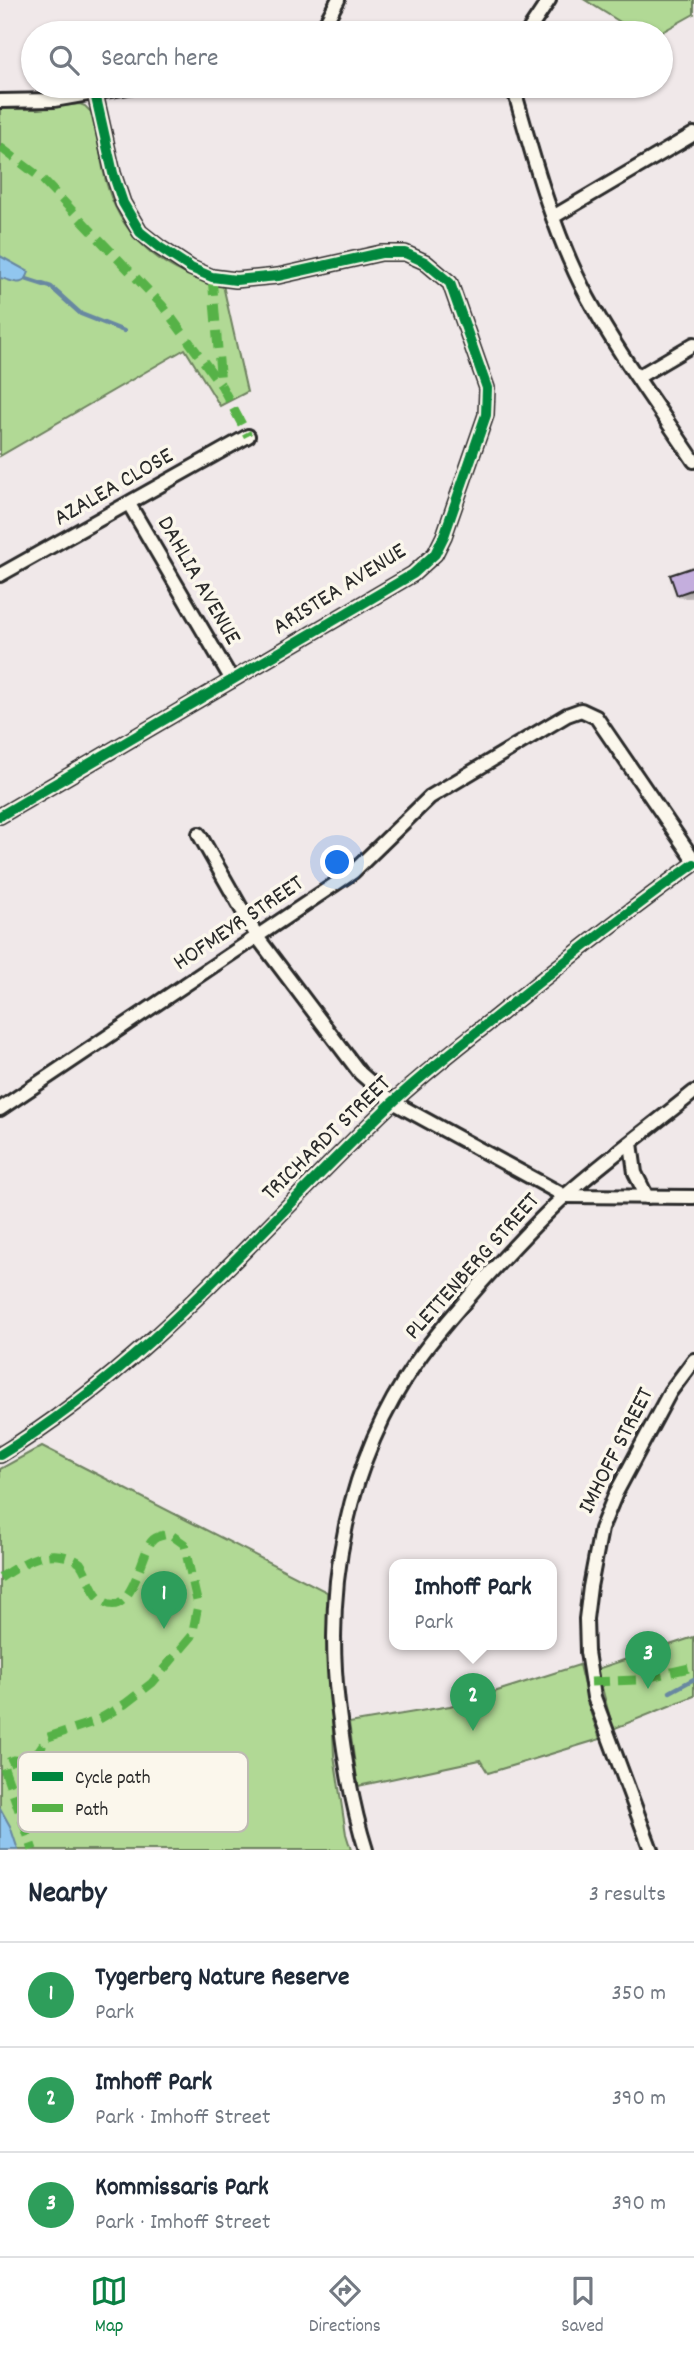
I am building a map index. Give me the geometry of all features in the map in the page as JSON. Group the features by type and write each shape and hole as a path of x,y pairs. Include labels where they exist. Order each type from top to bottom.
{"street":[{"path":"327,21 338,0"},
{"path":"535,21 549,0"},
{"path":"0,100 34,102 61,98"},
{"name":"ARISTEA AVENUE","path":"0,816 413,574 435,554 444,536 486,415 487,388 450,283 430,264 405,253 382,253 278,276 236,281 212,277 191,268 140,232 123,203 113,173 96,98"},
{"path":"517,98 553,217 588,298 694,460"},
{"path":"553,217 694,134"},
{"path":"638,377 694,344"},
{"name":"AZALEA CLOSE","path":"0,575 248,436"},
{"name":"DAHLIA AVENUE","path":"129,504 232,680"},
{"name":"HOFMEYR STREET","path":"0,1110 354,872 430,797 567,715 581,710 596,717 694,862"},
{"path":"199,834 258,937 360,1073 393,1102 565,1196 694,1197"},
{"name":"TRICHARDT STREET","path":"0,1455 93,1392 158,1336 393,1102 624,913 694,862"},
{"name":"PLETTENBERG STREET","path":"366,1850 358,1826 344,1755 333,1653 336,1581 344,1536 356,1486 382,1420 415,1363 435,1336 498,1265 565,1196 694,1092"},
{"path":"631,1143 635,1173 647,1197"},
{"name":"IMHOFF STREET","path":"651,1850 594,1697 587,1652 586,1619 601,1529 615,1493 670,1392 694,1360"}],"green space":[{"path":"585,0 694,0 694,14 673,26 673,21 619,21"},
{"path":"80,104 92,113 108,188 125,224 151,253 167,264 184,273 223,285 247,392 220,406 185,349 0,456 0,108 36,109"},
{"path":"42,1446 327,1592 334,1755 346,1834 351,1850 0,1850 0,1469"},
{"path":"694,1637 694,1696 613,1729 597,1669"},
{"path":"579,1665 600,1739 488,1773 480,1760 358,1786 349,1723 450,1706"}],"water":[{"path":"0,256 29,272 27,278 17,282 0,278"},
{"path":"0,1808 10,1826 18,1850 0,1850"}],"building":[{"path":"694,567 694,589 677,595 670,575"}],"waterway":[{"path":"26,279 51,287 81,314 124,331"},
{"path":"670,1692 694,1679"}],"marked path":[{"path":"0,147 41,178 162,305 221,385"},
{"path":"212,277 221,385 248,436"},
{"path":"0,1578 38,1557 69,1557 80,1563 98,1597 112,1604 120,1602 133,1584 151,1542 157,1537 170,1534 184,1544 198,1605 192,1636 152,1683 125,1704 96,1721 48,1737 38,1752"},
{"path":"591,1682 637,1680 694,1667"},
{"path":"18,1761 3,1765 18,1808"},
{"path":"27,1832 33,1850"}],"cycle path":[{"path":"0,816 413,574 435,554 444,536 486,415 487,388 450,283 425,262 405,253 381,253 278,276 236,280 212,277 191,268 140,232 123,203 113,173 96,98"},
{"path":"0,1455 56,1418 108,1378 158,1334 344,1149 418,1080 597,936 694,864"}],"place":[{"name":"Tygerberg Nature Reserve","path":"164,1629"},
{"name":"Kommissaris Park","path":"648,1689"},
{"name":"Imhoff Park","path":"473,1731"}]}
